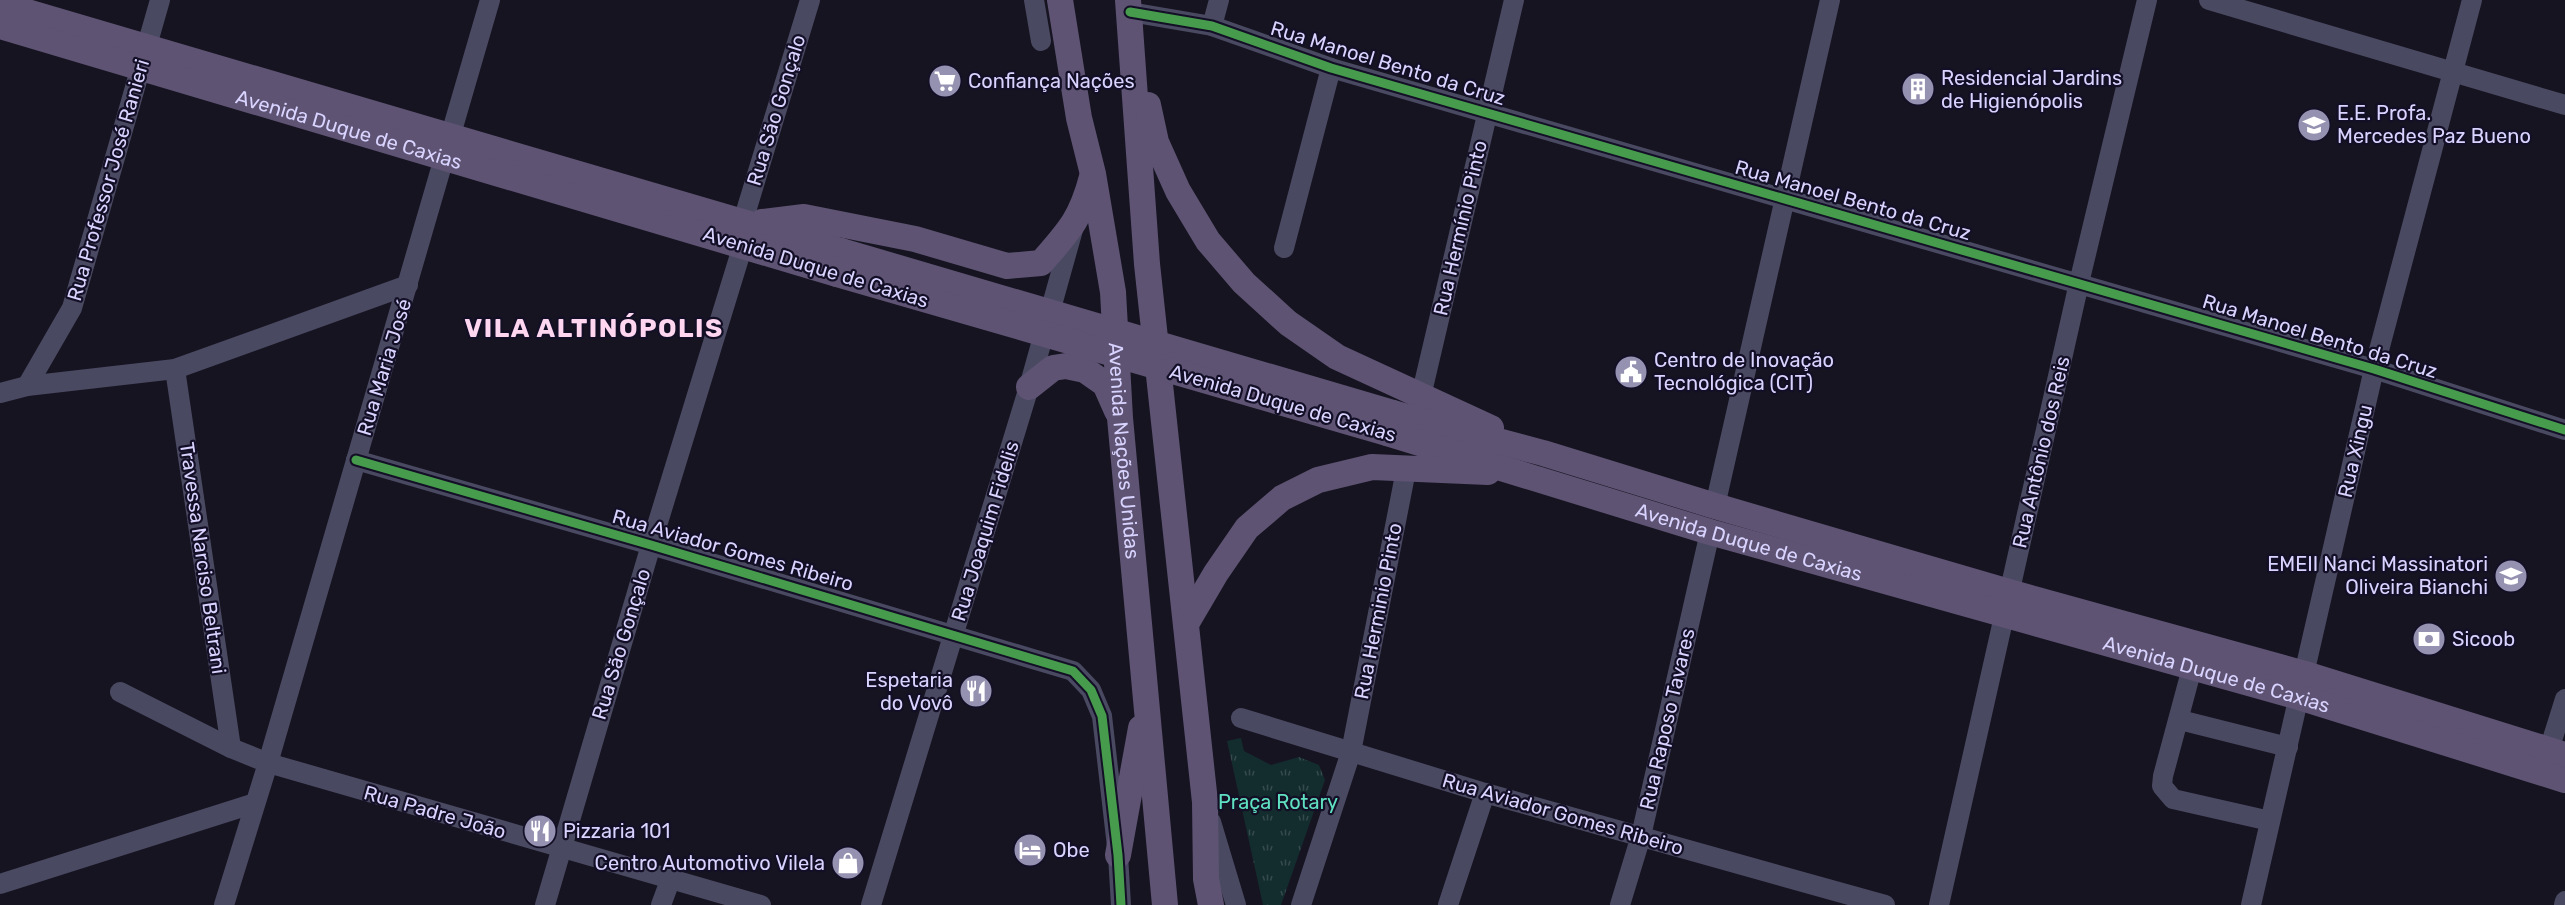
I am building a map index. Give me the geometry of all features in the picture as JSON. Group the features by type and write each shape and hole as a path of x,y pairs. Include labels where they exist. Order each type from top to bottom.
{"main road":[{"name":"Avenida Nações Unidas","path":"1060,0 1079,118 1093,174 1113,292 1120,418 1165,905"},
{"name":"Avenida Duque de Caxias","path":"0,4 143,58"},
{"name":"Avenida Nações Unidas","path":"1129,6 1146,264 1205,802 1206,879 1211,905"},
{"name":"Avenida Duque de Caxias","path":"0,26 143,58 746,230 839,262 1398,422 1543,453 1715,506 2192,668 2302,685 2565,780"},
{"path":"1134,77 1150,111 1156,142 1178,191 1208,241 1244,284 1288,323 1337,357 1543,453"},
{"path":"746,230 804,217 915,239 1007,266 1041,263 1075,224 1087,198 1093,174"},
{"path":"1029,387 1053,368 1066,366 1084,370 1105,384 1120,418"},
{"name":"Avenida Duque de Caxias","path":"1398,422 1523,473 1710,532 2006,604 2557,752"},
{"path":"1186,624 1216,573 1247,528 1282,498 1318,480 1372,467 1523,473"},
{"path":"1118,855 1147,695"}],"street":[{"name":"Rua Professor José Ranieri","path":"27,386 72,308 160,0"},
{"name":"Rua Maria José","path":"224,905 268,763 490,0"},
{"name":"Rua São Gonçalo","path":"544,905 746,230 810,0"},
{"path":"1034,0 1034,42 1066,37"},
{"path":"1212,26 1219,0"},
{"name":"Rua Hermínio Pinto","path":"1398,422 1422,396 1514,0"},
{"path":"1715,506 1830,0"},
{"name":"Rua Antônio dos Reis","path":"1939,905 2079,283 2147,0"},
{"path":"2209,0 2565,105"},
{"name":"Rua Xingu","path":"2251,905 2374,369 2472,0"},
{"name":"Rua Manoel Bento da Cruz","path":"1129,6 1212,26 1330,68 2374,369 2565,430"},
{"path":"1284,248 1330,68"},
{"name":"Rua Joaquim Fidelis","path":"871,905 1029,387 1075,224"},
{"path":"0,393 27,386 175,369 408,285"},
{"name":"Travessa Narciso Beltrani","path":"175,369 231,748"},
{"name":"Rua Aviador Gomes Ribeiro","path":"356,460 1073,671 1091,690 1102,716 1118,855"},
{"name":"Rua Herminio Pinto","path":"1351,752 1406,470"},
{"name":"Rua Raposo Tavares","path":"1620,905 1641,836 1710,532"},
{"path":"2192,668 2180,720 2163,776 2165,792 2173,799 2271,821"},
{"name":"Rua Padre João","path":"120,692 231,748 268,763 761,905"},
{"path":"2557,752 2565,699"},
{"name":"Rua Aviador Gomes Ribeiro","path":"1241,718 1485,793 1886,905"},
{"path":"2180,720 2288,747"},
{"path":"1301,905 1351,752"},
{"path":"1448,905 1485,793"},
{"name":"Avenida Nações Unidas","path":"1205,802 1236,905"},
{"path":"0,884 255,803"},
{"path":"1118,855 1121,905"},
{"path":"661,905 671,878"}],"green space":[{"name":"Praça Rotary","path":"1241,738 1244,751 1271,765 1299,757 1319,765 1325,780 1281,905 1263,905 1227,741"}],"cycle path":[{"path":"1130,12 1212,26 1331,68 2374,369 2565,430"},
{"path":"356,460 1073,671 1091,690 1102,716 1118,855 1121,905"}],"place":[{"name":"Confiança Nações","path":"945,81"},
{"name":"Residencial Jardins de Higienópolis","path":"1918,89"},
{"name":"E.E. Profa. Mercedes Paz Bueno","path":"2314,125"},
{"name":"Centro de Inovação Tecnológica (CIT)","path":"1631,372"},
{"name":"EMEII Nanci Massinatori Oliveira Bianchi","path":"2511,576"},
{"name":"Sicoob","path":"2429,639"},
{"name":"Espetaria do Vovô","path":"976,691"},
{"name":"Pizzaria 101","path":"540,831"},
{"name":"Obe","path":"1030,850"},
{"name":"Centro Automotivo Vilela","path":"848,863"}],"district":[{"name":"VILA ALTINÓPOLIS","path":"594,328"}]}
